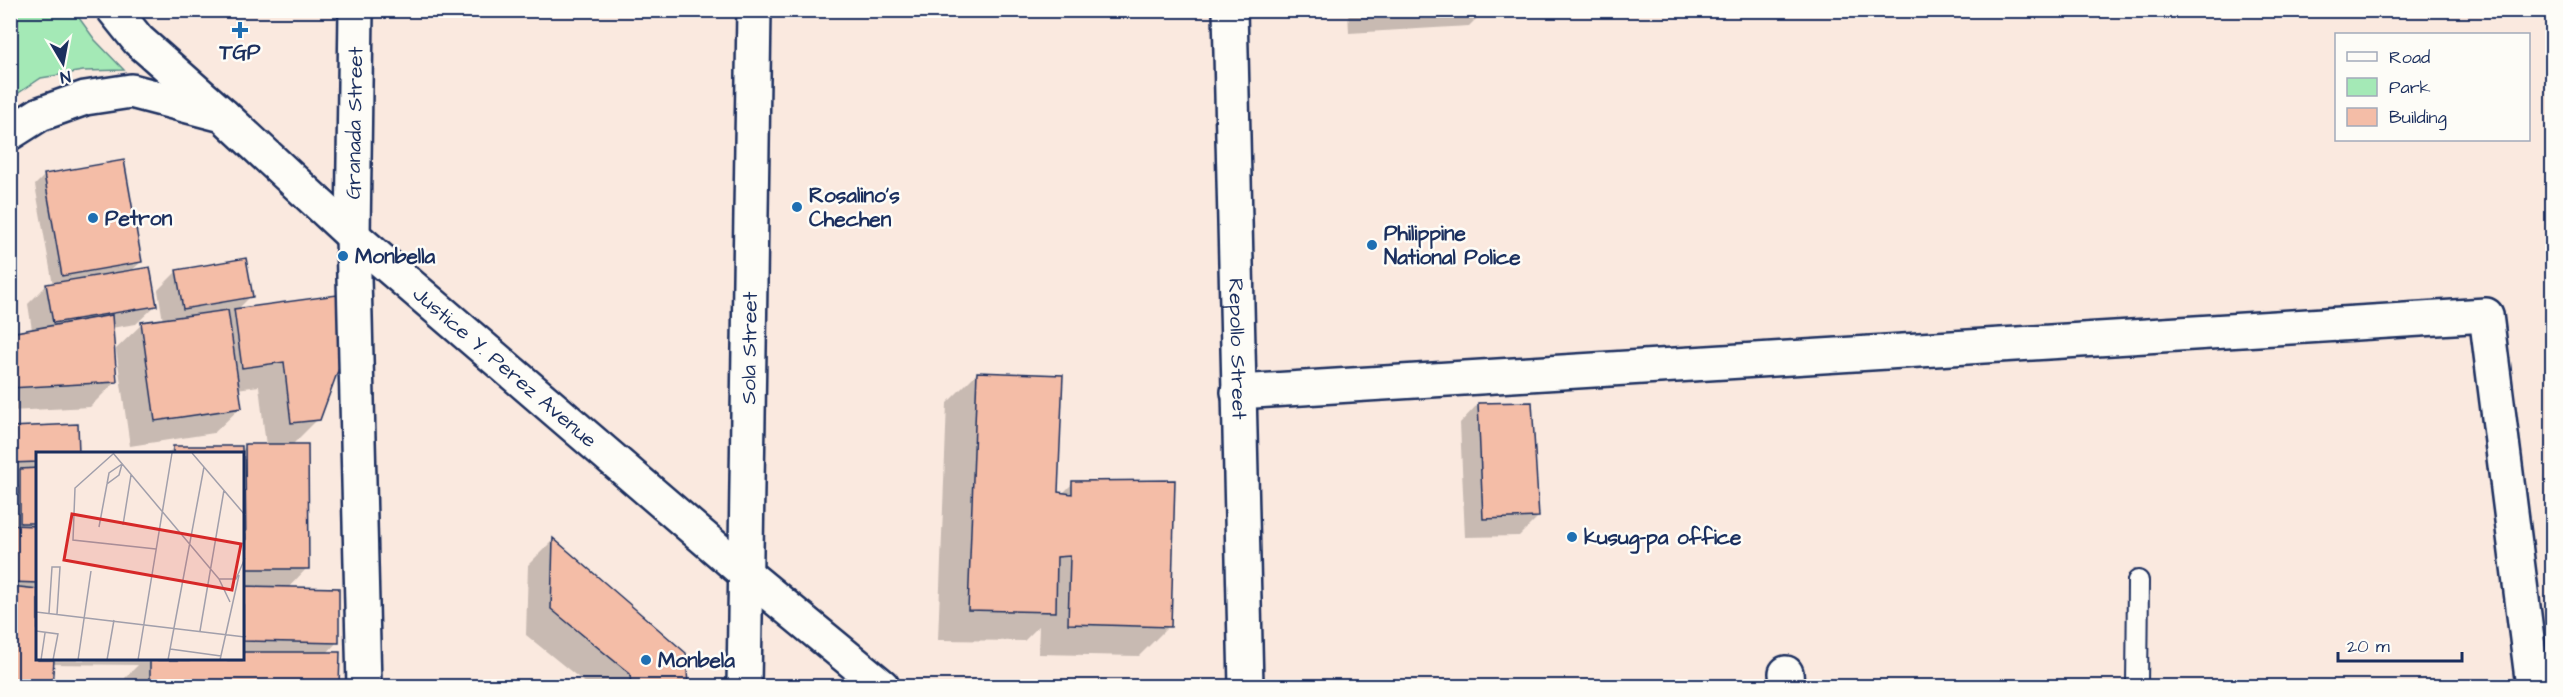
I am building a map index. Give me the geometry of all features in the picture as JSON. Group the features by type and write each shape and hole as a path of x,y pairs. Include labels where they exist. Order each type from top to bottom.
{"main road":[{"path":"114,10 138,40 223,115"},
{"name":"Granada Street","path":"356,10 352,236 364,687"},
{"name":"Sola Street","path":"744,687 754,10"},
{"name":"Repollo Street","path":"1230,10 1246,687"},
{"name":"Justice Y. Perez Avenue","path":"10,133 40,114 85,98 132,92 223,115 352,236 746,574 882,687"},
{"path":"1238,392 2486,315 2533,687"}],"lane":[{"path":"2137,687 2139,581"}],"green space":[{"path":"11,10 74,11 95,40 124,70 83,71 41,78 11,98"}],"building":[{"name":"Petron","path":"124,160 142,262 62,276 44,174"},
{"path":"246,258 253,297 183,309 176,270"},
{"path":"150,267 157,306 53,323 46,284"},
{"path":"337,295 344,354 320,420 291,423 284,362 242,368 234,309"},
{"path":"228,310 242,408 155,421 141,322"},
{"path":"112,315 117,382 10,388 10,333"},
{"path":"977,372 1063,375 1058,492 1072,494 1072,481 1175,480 1171,627 1068,624 1070,556 1057,557 1056,612 968,610"},
{"path":"1532,402 1539,517 1483,519 1478,403"},
{"path":"78,424 79,452 36,452 36,462 10,463 10,427"},
{"path":"245,444 308,444 309,569 246,569"},
{"path":"173,446 242,446 242,452 173,452"},
{"path":"10,467 16,467 18,494 10,494"},
{"path":"36,468 36,523 20,523 20,469"},
{"path":"10,525 36,526 36,583 10,582"},
{"path":"553,538 686,653 688,686 631,686 630,674 551,609"},
{"path":"10,586 36,589 36,661 54,661 52,686 10,686"},
{"path":"244,586 339,588 339,643 244,641"},
{"path":"244,652 340,652 339,686 150,686 150,661 244,661"}],"place":[{"name":"TGP","path":"240,30"},
{"name":"Rosalino's Chechen","path":"797,207"},
{"name":"Petron","path":"93,218"},
{"name":"Philippine National Police","path":"1372,245"},
{"name":"Monbella","path":"343,256"},
{"name":"kusug-pa office","path":"1572,537"},
{"name":"Monbela","path":"646,660"}]}
